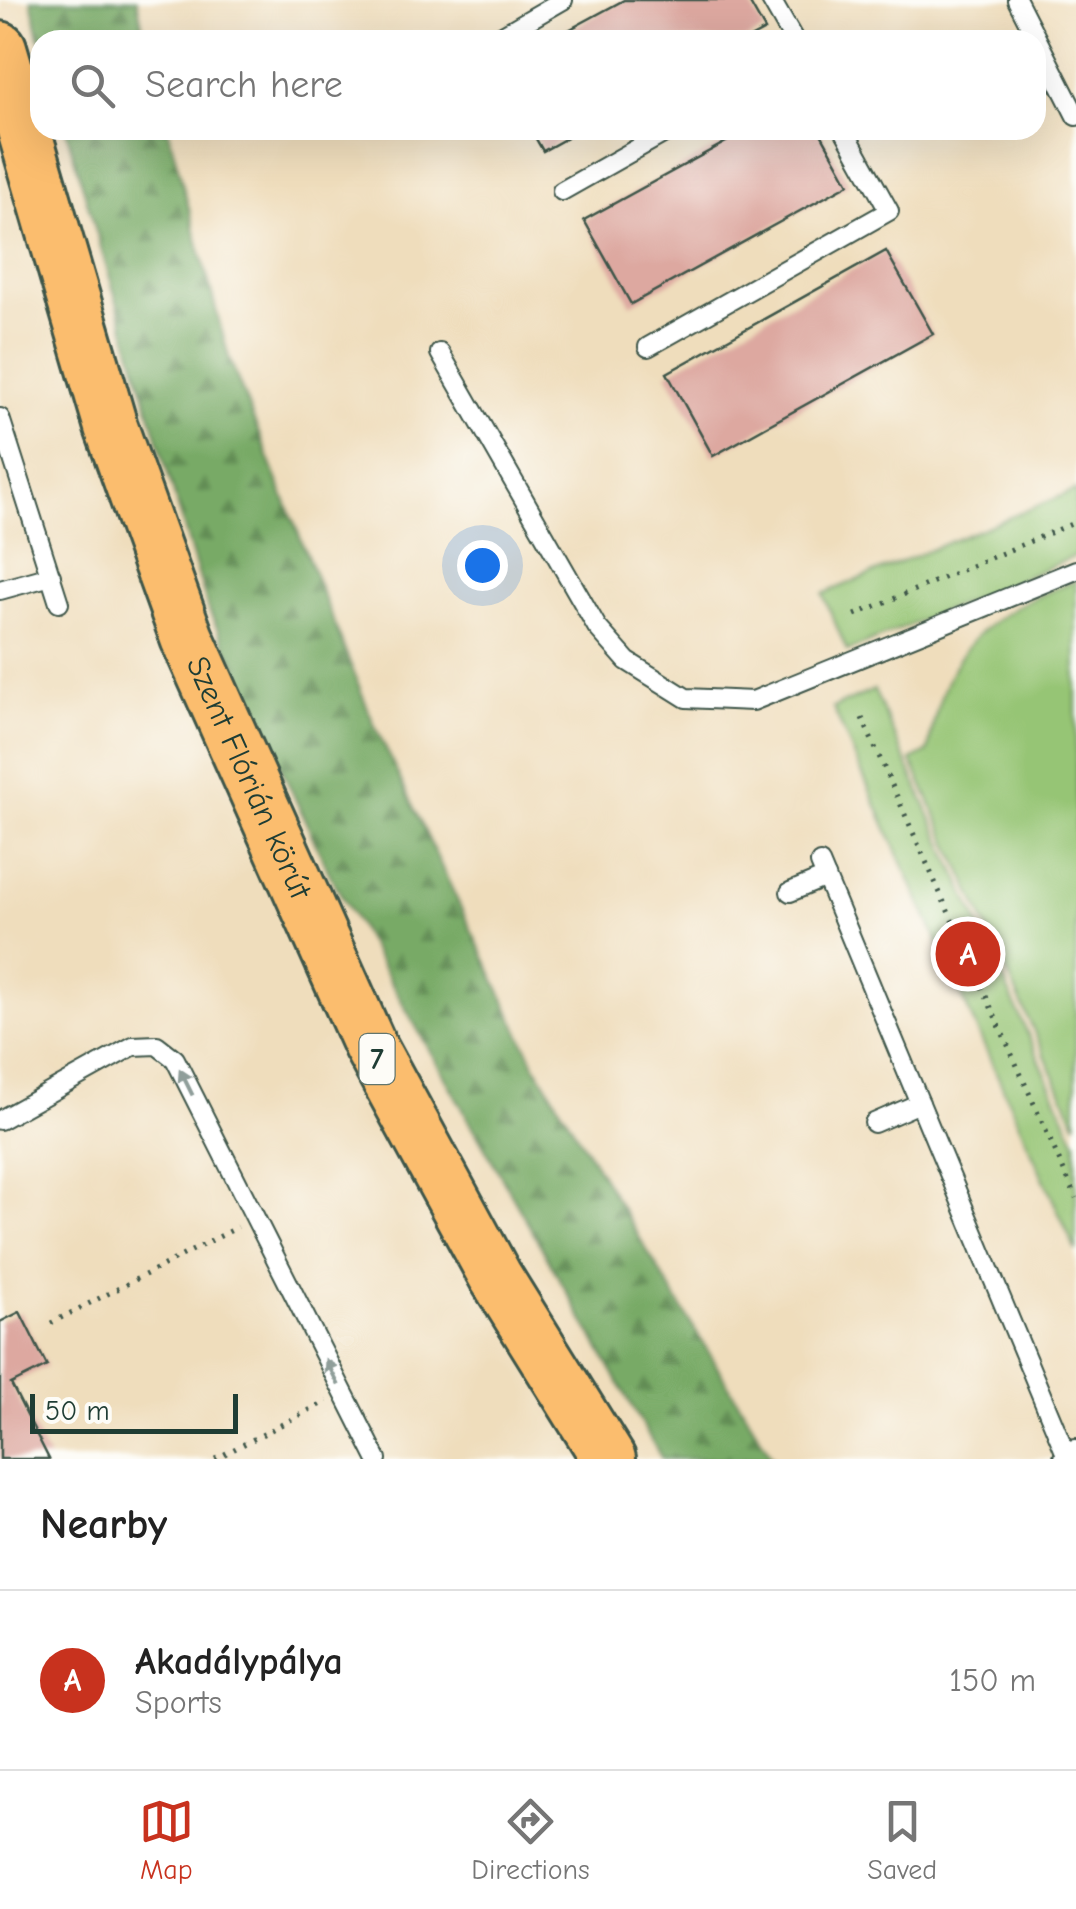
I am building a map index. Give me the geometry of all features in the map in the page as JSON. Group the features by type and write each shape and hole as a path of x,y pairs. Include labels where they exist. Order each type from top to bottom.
{"main road":[{"name":"Szent Flórián körút","path":"0,48 111,427 187,638 370,1046 496,1276 608,1459"}],"lane":[{"path":"511,30 563,0"},
{"path":"772,0 788,30"},
{"path":"1017,0 1032,30"},
{"path":"1046,57 1076,116"},
{"path":"562,191 652,140"},
{"path":"648,347 889,210 850,140"},
{"path":"440,353 597,627 627,661 686,698 753,702 1076,570"},
{"path":"0,418 59,603"},
{"path":"0,590 51,576"},
{"path":"790,892 823,870 1072,1458"},
{"path":"0,1120 134,1046 157,1045 175,1059 377,1459"},
{"path":"874,1122 920,1104"}],"path":[{"path":"855,615 1076,522"},
{"path":"862,718 1076,1198"},
{"path":"51,1323 254,1218"},
{"path":"215,1459 342,1393"}],"green space":[{"path":"31,0 137,0 143,30 38,30"},
{"path":"69,140 171,140 229,358 374,724 535,1065 773,1459 662,1459 331,877 208,608"},
{"path":"1076,490 1076,556 847,651 823,594"},
{"path":"1076,581 1076,1124 911,760 928,752 945,687 972,641 1015,608"},
{"path":"874,690 1076,1142 1076,1251 833,708"}],"building":[{"path":"624,0 748,0 765,30 568,30"},
{"path":"537,140 563,140 543,151"},
{"path":"730,140 825,140 849,184 631,304 584,220"},
{"path":"886,251 933,334 713,456 667,373"},
{"path":"20,1312 47,1366 11,1384 49,1459 0,1459 0,1322"}],"place":[{"name":"Akadálypálya","path":"968,954"}]}
